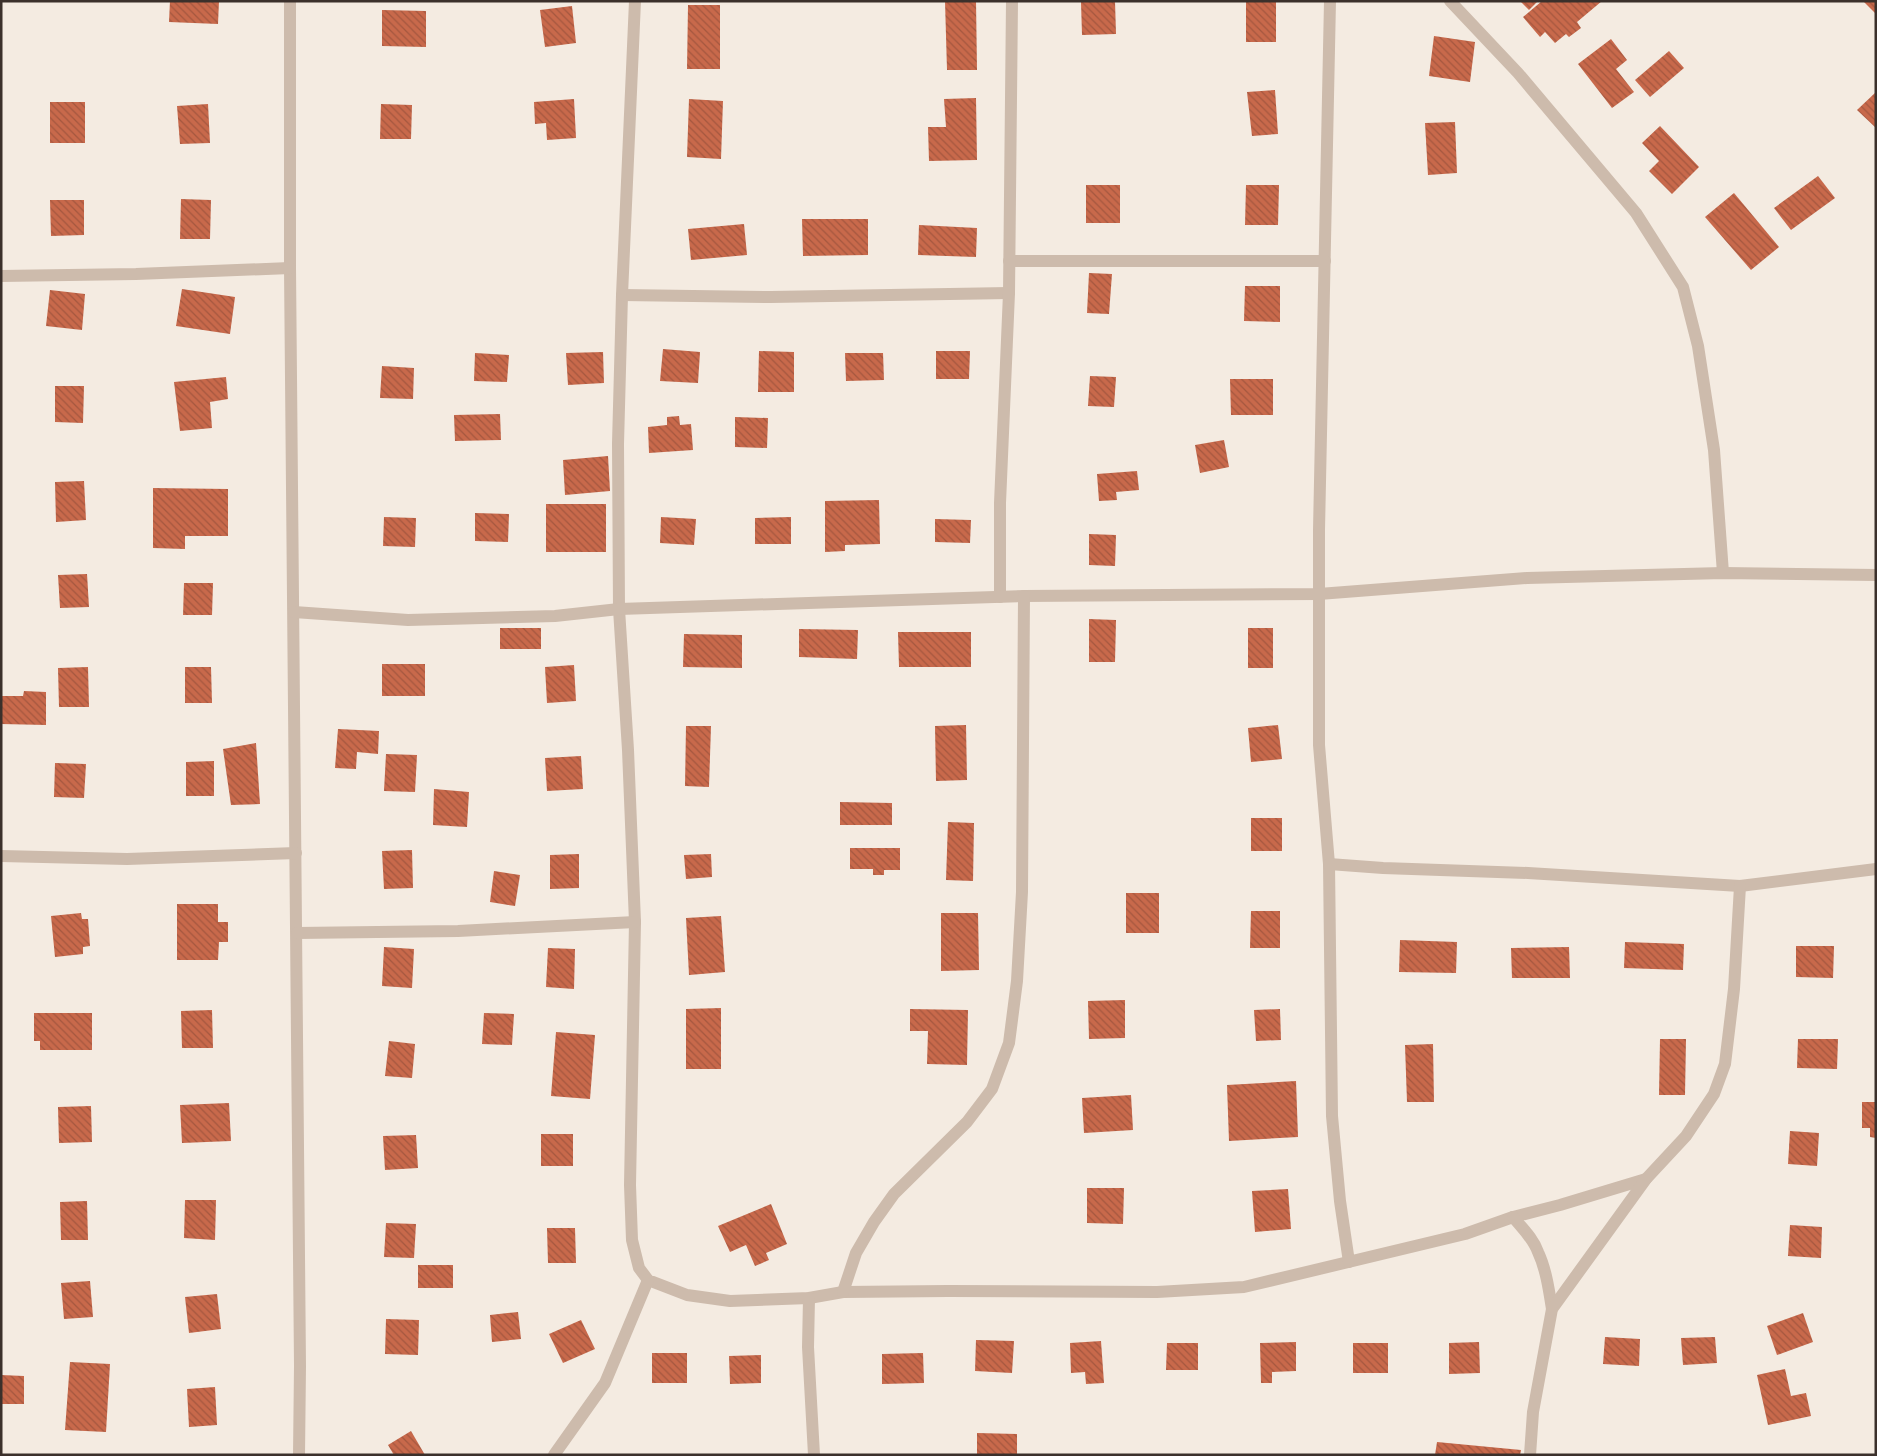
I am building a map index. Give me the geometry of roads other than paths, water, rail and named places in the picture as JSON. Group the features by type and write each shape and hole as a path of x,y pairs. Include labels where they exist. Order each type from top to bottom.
{"street":[{"path":"290,1 290,268 297,933 299,1455"},
{"path":"635,1 622,295 618,444 619,609 636,922 630,1184 632,1240 639,1268 648,1280 687,1295 730,1301 809,1298 843,1292 1157,1292 1244,1287 1466,1234 1513,1217 1646,1179"},
{"path":"1000,598 1000,503 1009,293 1012,1"},
{"path":"1330,1 1319,594 1319,744 1329,864 1332,1116 1340,1201 1349,1262"},
{"path":"1450,1 1518,74 1636,213 1683,287 1698,346 1714,450 1723,573"},
{"path":"1009,261 1325,261"},
{"path":"1,276 136,274 290,268"},
{"path":"622,295 771,297 1009,293"},
{"path":"294,612 408,620 555,616 619,609 1024,596 1319,594 1527,578 1723,573 1876,575"},
{"path":"843,1292 856,1253 874,1222 894,1194 967,1122 992,1089 1009,1043 1017,981 1022,892 1024,596"},
{"path":"1,856 127,859 296,853"},
{"path":"1329,864 1383,868 1528,873 1740,886 1876,868"},
{"path":"1552,1309 1646,1179 1686,1136 1714,1094 1725,1064 1734,989 1740,886"},
{"path":"297,933 458,931 636,922"},
{"path":"1513,1217 1528,1235 1538,1252 1547,1278 1552,1309 1533,1412 1530,1455"},
{"path":"554,1455 605,1383 648,1280"},
{"path":"809,1298 808,1347 814,1455"}]}
